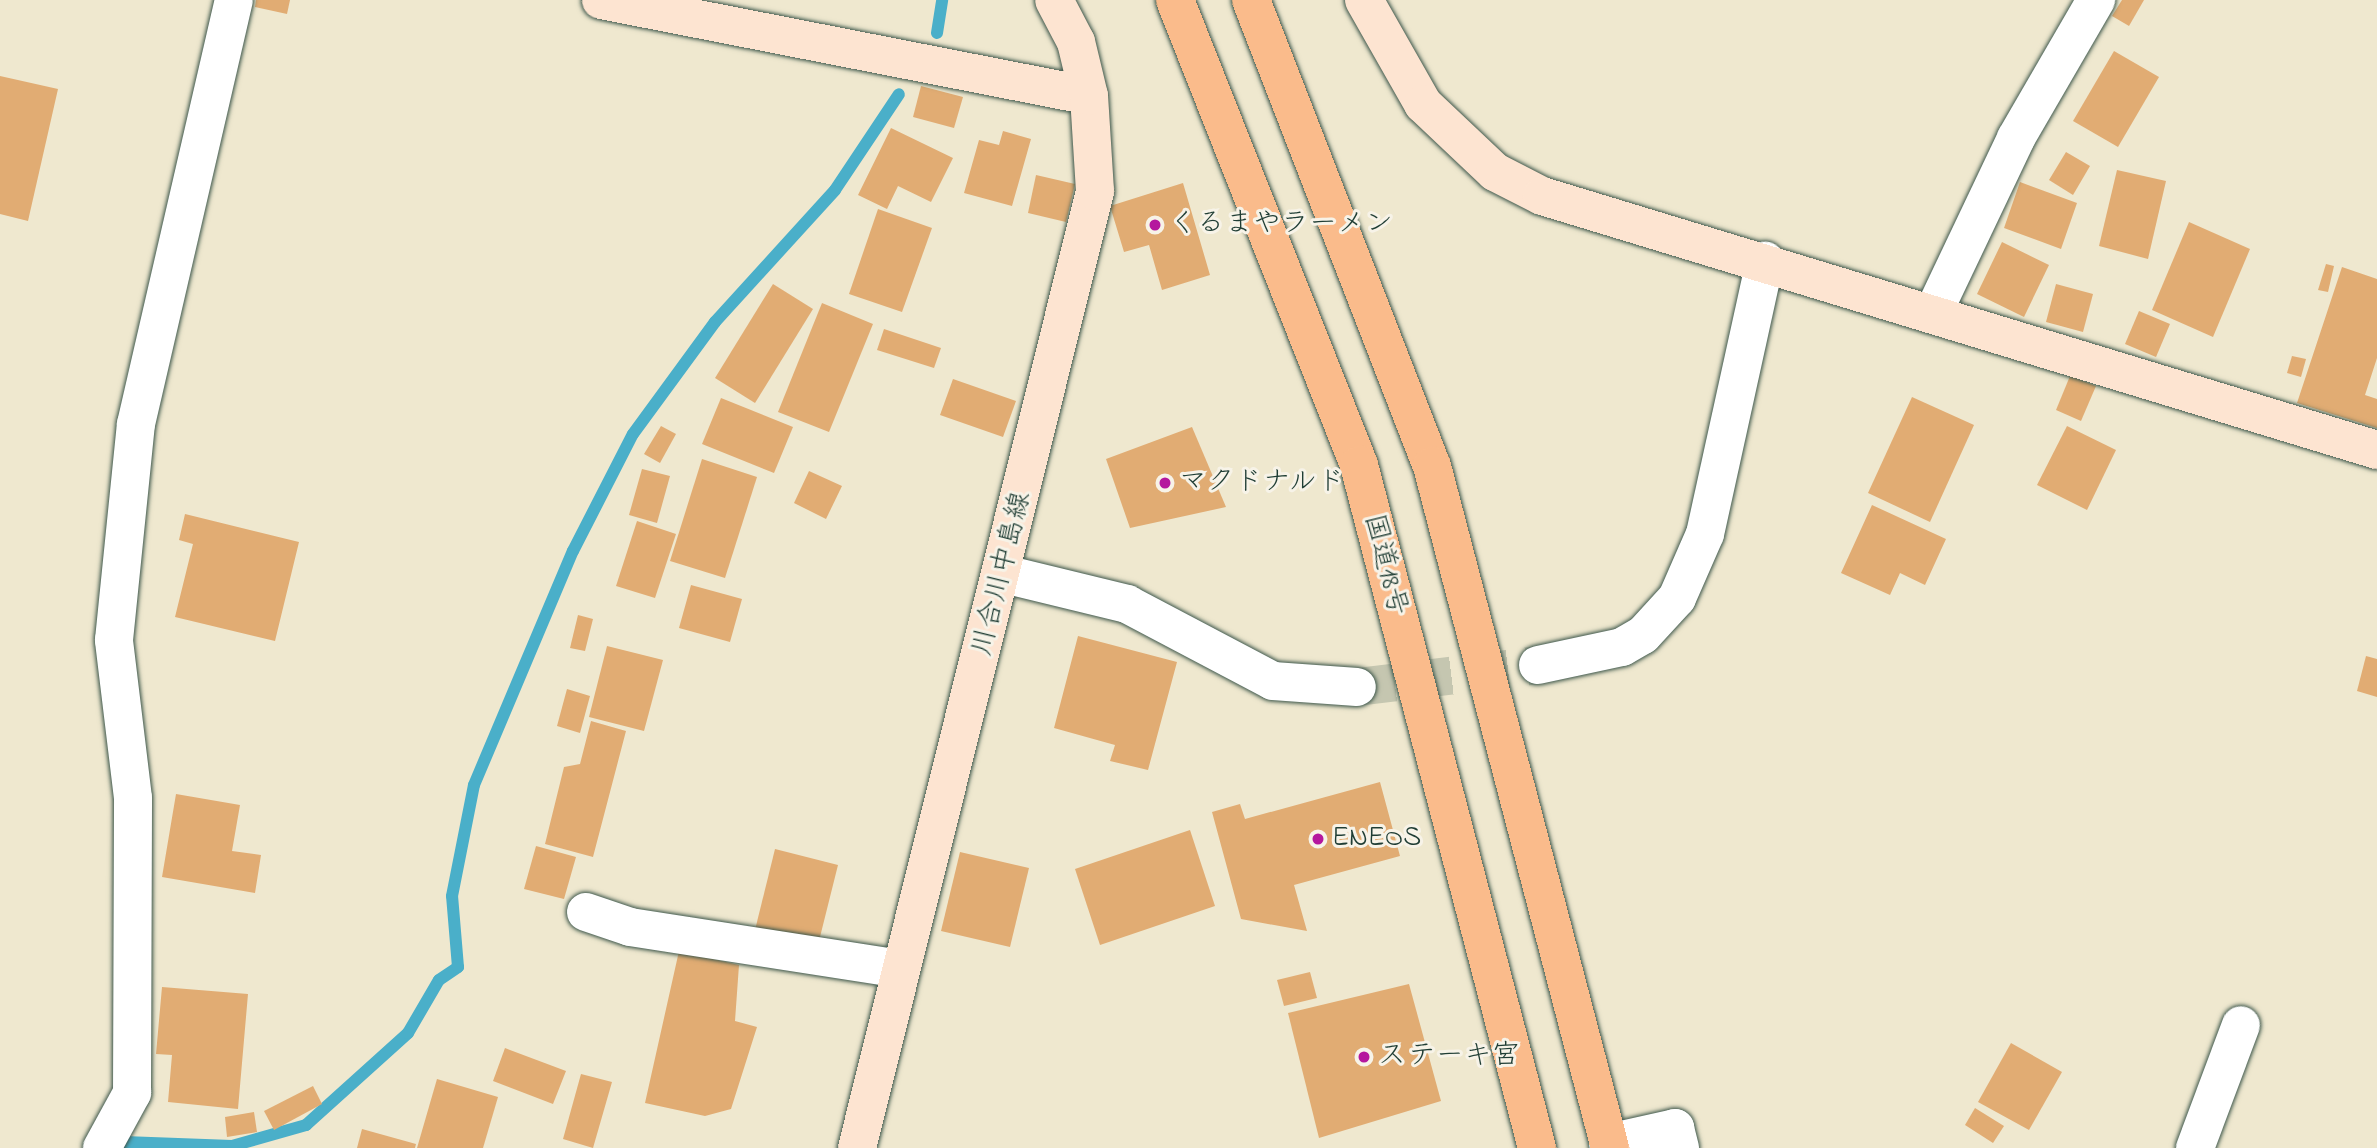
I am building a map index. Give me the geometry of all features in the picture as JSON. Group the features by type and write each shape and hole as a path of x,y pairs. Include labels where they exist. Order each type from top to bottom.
{"highway":[{"name":"国道18号","path":"1175,0 1359,465 1537,1148"},
{"path":"1251,0 1432,466 1609,1145"}],"street":[{"path":"102,1148 132,1093 133,798 114,640 136,424 233,0"},
{"path":"601,0 1089,96"},
{"name":"川合川中島線","path":"857,1148 1004,574 1095,191 1089,96 1076,42 1054,0"},
{"path":"1364,0 1423,104 1495,172 1584,211 1765,260 1934,310 2377,450"},
{"path":"1934,310 2016,138 2096,0"},
{"path":"1538,666 1622,647 1643,635 1677,598 1705,534 1765,260"},
{"path":"1004,574 1127,604 1273,681 1357,687"},
{"path":"586,912 630,927 901,969"},
{"path":"2195,1148 2241,1025"},
{"path":"1609,1145 1675,1128 1680,1148"}],"building":[{"path":"256,0 290,0 287,14 255,7"},
{"path":"2122,0 2144,0 2129,26 2112,16"},
{"path":"2114,51 2159,77 2118,147 2073,121"},
{"path":"0,76 58,89 28,221 0,214"},
{"path":"921,86 963,97 954,128 913,117"},
{"path":"891,128 953,158 931,202 898,186 887,209 858,195"},
{"path":"1003,131 1031,139 1012,206 964,193 979,140 999,145"},
{"path":"2066,152 2090,166 2073,195 2049,180"},
{"path":"2117,170 2166,181 2148,259 2099,246"},
{"path":"1036,175 1075,184 1066,222 1028,213"},
{"path":"2020,182 2077,203 2061,249 2004,228"},
{"name":"くるまやラーメン","path":"1183,183 1210,275 1162,290 1149,245 1124,252 1110,206"},
{"path":"878,209 932,228 902,312 849,294"},
{"path":"2189,222 2250,249 2213,337 2152,310"},
{"path":"2002,242 2049,265 2024,317 1977,294"},
{"path":"2326,264 2334,266 2328,292 2318,290"},
{"path":"2342,267 2377,279 2377,358 2365,395 2377,399 2377,428 2297,403"},
{"path":"773,284 813,309 755,403 715,378"},
{"path":"2056,284 2093,294 2083,332 2046,322"},
{"path":"822,303 873,324 829,432 778,412"},
{"path":"2139,311 2170,324 2156,357 2125,344"},
{"path":"884,329 941,348 934,368 877,350"},
{"path":"2292,356 2306,359 2301,377 2287,373"},
{"path":"2070,376 2096,386 2081,421 2056,410"},
{"path":"953,379 1016,401 1003,437 940,415"},
{"path":"1912,397 1974,425 1930,522 1868,493"},
{"path":"721,398 793,427 774,473 702,444"},
{"path":"661,426 676,434 660,463 644,454"},
{"path":"2067,426 2116,450 2087,510 2037,485"},
{"name":"マクドナルド","path":"1192,427 1226,507 1130,528 1106,459"},
{"path":"702,459 757,477 725,578 670,561"},
{"path":"642,469 670,476 657,523 629,515"},
{"path":"809,471 842,486 826,519 794,503"},
{"path":"1872,505 1946,539 1925,585 1900,573 1890,595 1841,573"},
{"path":"185,514 299,542 275,641 175,617 193,544 179,540"},
{"path":"637,521 676,534 655,598 616,586"},
{"path":"691,585 742,599 730,642 679,628"},
{"path":"578,615 593,619 585,651 570,648"},
{"path":"1078,636 1177,662 1148,770 1110,761 1115,745 1054,728"},
{"path":"607,646 663,660 644,731 589,717"},
{"path":"2366,656 2377,659 2377,697 2357,691"},
{"path":"567,689 590,696 580,733 557,726"},
{"path":"591,721 626,731 593,857 545,844 564,767 580,764"},
{"path":"1380,782 1400,856 1294,885 1307,931 1241,919 1212,812 1240,804 1245,819"},
{"path":"176,794 240,805 232,851 261,855 255,893 162,877"},
{"path":"1190,830 1215,906 1100,945 1075,869"},
{"path":"536,846 576,857 564,899 524,889"},
{"path":"775,849 838,865 818,945 755,930"},
{"path":"960,852 1029,868 1010,947 941,931"},
{"path":"679,951 739,965 735,1021 757,1027 731,1109 705,1116 645,1103"},
{"path":"1310,972 1317,998 1284,1006 1277,980"},
{"name":"ステーキ宮","path":"1409,984 1441,1101 1319,1138 1288,1013"},
{"path":"162,987 248,994 238,1109 168,1102 172,1055 156,1054"},
{"path":"2011,1043 2062,1072 2029,1130 1978,1102"},
{"path":"505,1048 566,1071 553,1104 493,1081"},
{"path":"581,1074 612,1082 593,1148 563,1139"},
{"path":"437,1079 498,1097 483,1148 417,1148"},
{"path":"313,1086 322,1104 274,1130 264,1111"},
{"path":"1975,1108 2004,1126 1993,1143 1965,1125"},
{"path":"254,1112 257,1132 227,1137 225,1117"},
{"path":"362,1129 416,1144 415,1148 357,1148"}],"waterway":[{"path":"937,33 942,0"},
{"path":"123,1148 124,1142 232,1146 306,1125 408,1033 439,980 458,967 452,896 474,785 573,551 633,434 715,322 835,190 899,94"}],"tunnel":[{"path":"1357,687 1538,665"}],"place":[{"name":"くるまやラーメン","path":"1155,225"},
{"name":"マクドナルド","path":"1165,483"},
{"name":"ENEOS","path":"1318,839"},
{"name":"ステーキ宮","path":"1364,1057"}]}
